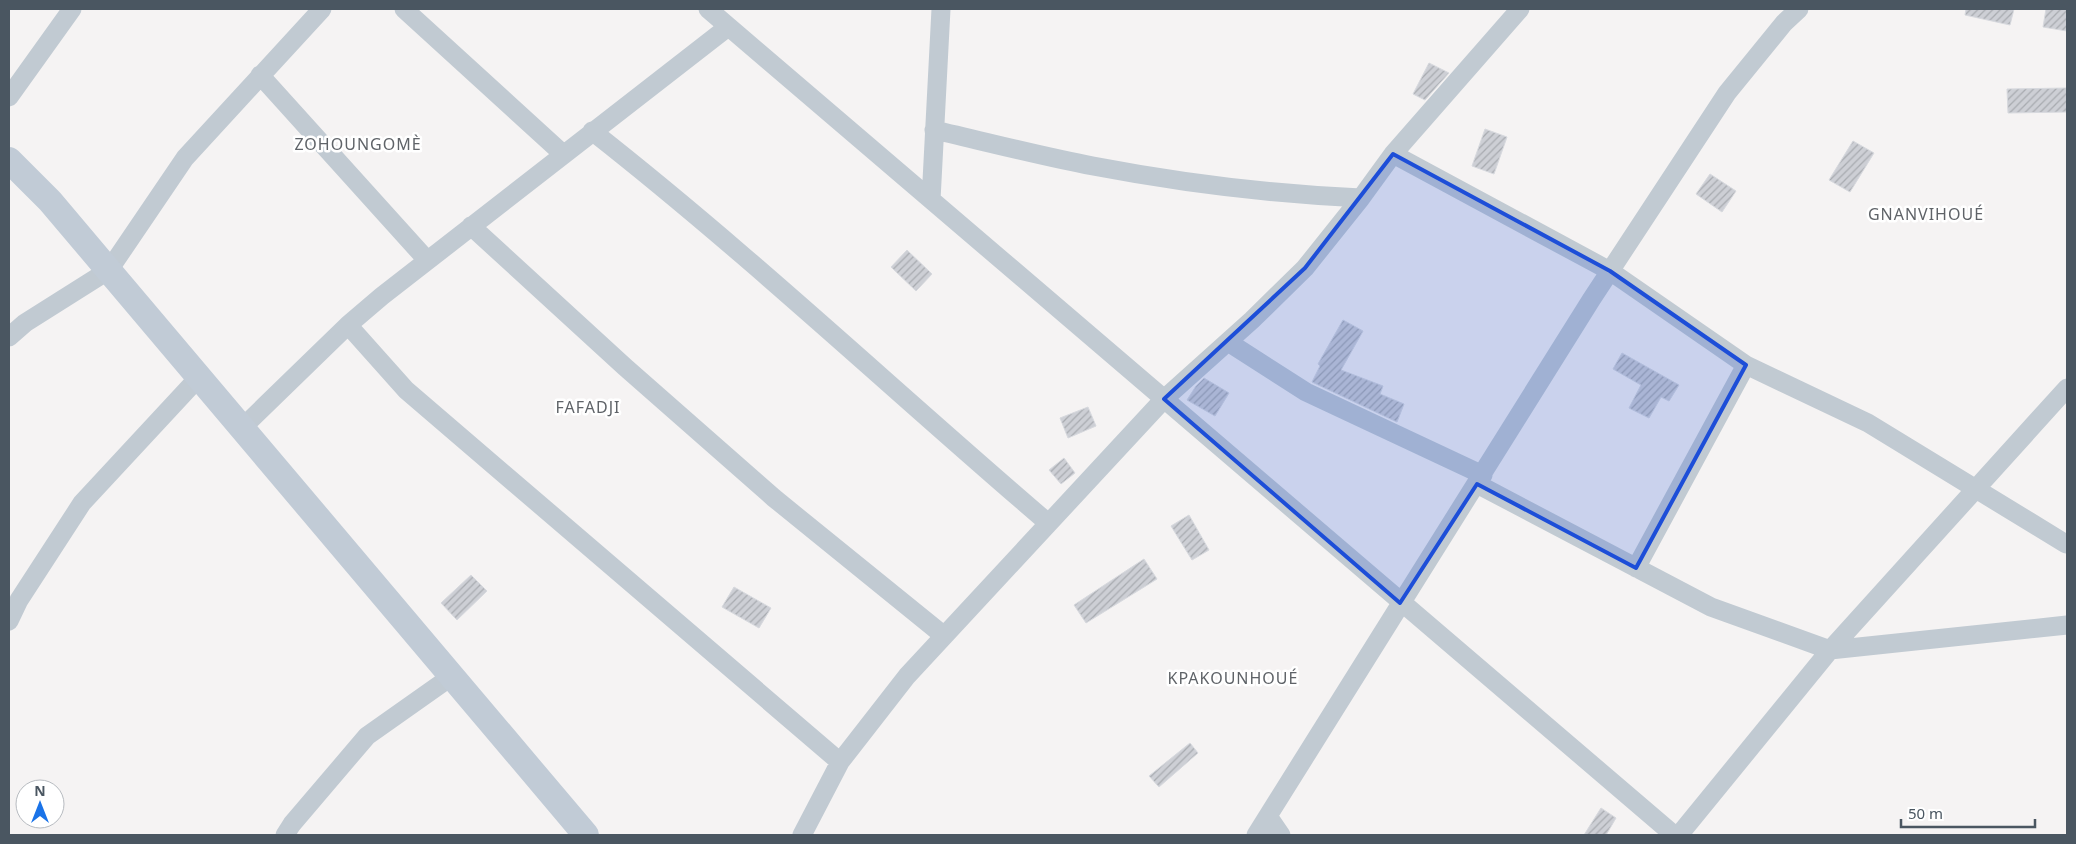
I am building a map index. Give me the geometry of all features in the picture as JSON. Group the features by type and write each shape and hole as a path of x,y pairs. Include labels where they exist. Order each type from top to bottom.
{"main road":[{"path":"9,160 50,201 109,270 241,429 586,835"}],"street":[{"path":"9,97 72,9"},
{"path":"9,337 25,323 109,270 184,158 322,9"},
{"path":"404,9 563,154"},
{"path":"708,9 1400,603 1674,835"},
{"path":"931,200 941,9"},
{"path":"802,835 840,762 907,676 1047,522 1164,399 1228,342 1305,268 1361,198 1393,154 1520,9"},
{"path":"1256,835 1610,271 1727,93 1784,23 1799,9"},
{"path":"241,429 348,325 427,260 728,28"},
{"path":"260,76 427,260"},
{"path":"934,130 1092,166 1175,180 1294,195 1361,198"},
{"path":"592,132 654,180 786,291 1047,522"},
{"path":"1393,154 1610,271 1746,365 1868,423 2066,544"},
{"path":"471,226 774,498 943,635"},
{"path":"348,325 406,390 840,762"},
{"path":"1228,342 1306,392 1480,479 1636,568 1711,607 1830,650 2067,625"},
{"path":"1636,568 1746,365"},
{"path":"9,621 19,600 82,503 199,377"},
{"path":"1679,835 1830,650 2067,388"},
{"path":"285,835 292,824 366,736 452,676"},
{"path":"1268,816 1281,835"}],"highlighted area":[{"path":"1393,154 1610,271 1746,365 1636,568 1477,484 1400,603 1164,399 1305,268"}],"building":[{"path":"1966,9 2014,9 2010,25 1965,15"},
{"path":"2046,9 2067,9 2067,31 2043,27"},
{"path":"1429,63 1449,73 1425,100 1413,94"},
{"path":"2067,88 2067,112 2008,113 2007,89"},
{"path":"1485,129 1507,137 1494,174 1472,166"},
{"path":"1853,141 1874,153 1850,192 1829,180"},
{"path":"1710,174 1736,191 1722,212 1696,194"},
{"path":"907,250 932,274 916,291 891,267"},
{"path":"1343,320 1363,331 1341,370 1383,386 1380,394 1404,404 1397,422 1312,382 1320,366 1318,364"},
{"path":"1622,353 1679,385 1669,401 1661,397 1649,418 1629,408 1641,385 1613,369"},
{"path":"1204,378 1229,393 1215,416 1187,400"},
{"path":"1088,407 1096,426 1068,438 1060,418"},
{"path":"1064,458 1075,473 1061,484 1049,470"},
{"path":"1189,515 1209,550 1192,560 1171,526"},
{"path":"1144,559 1157,579 1086,623 1074,605"},
{"path":"471,575 487,591 457,620 441,603"},
{"path":"734,587 771,608 759,628 722,607"},
{"path":"1190,743 1198,753 1159,787 1149,776"},
{"path":"1601,808 1616,818 1606,835 1584,835"}],"district":[{"name":"ZOHOUNGOMÈ","path":"358,144"},
{"name":"GNANVIHOUÉ","path":"1926,214"},
{"name":"FAFADJI","path":"588,407"},
{"name":"KPAKOUNHOUÉ","path":"1233,678"}]}
